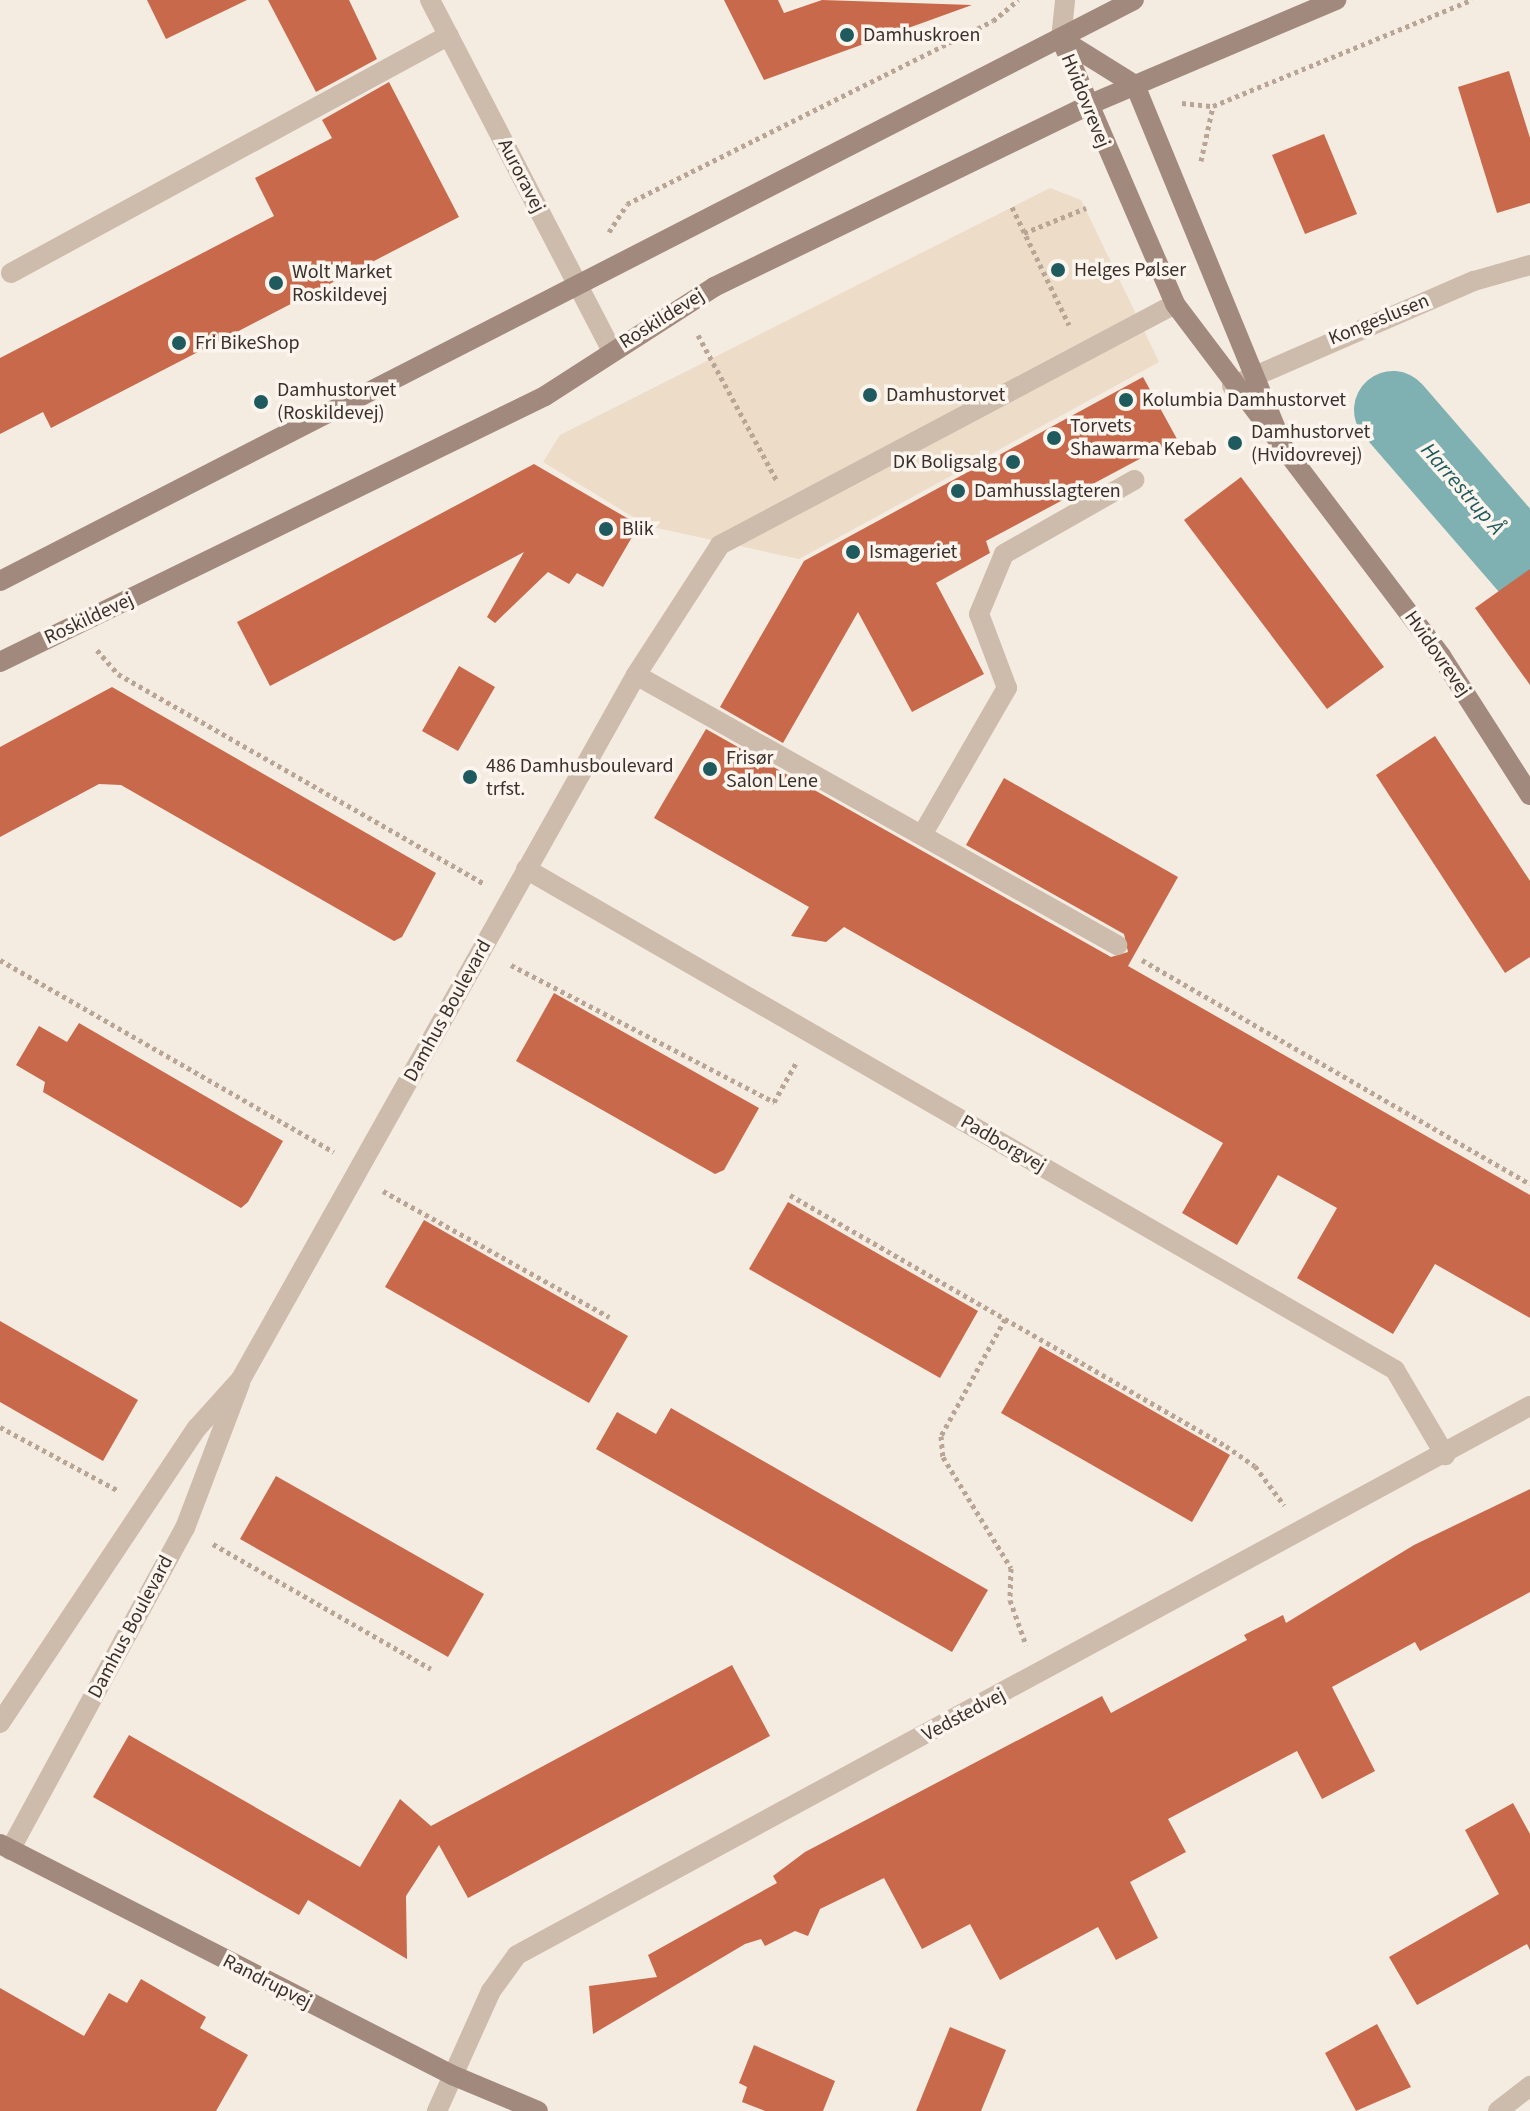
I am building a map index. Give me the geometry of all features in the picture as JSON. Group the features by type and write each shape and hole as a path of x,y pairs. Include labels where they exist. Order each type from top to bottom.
{"main road":[{"path":"0,581 1134,0"},
{"name":"Roskildevej","path":"0,662 328,508 545,396 682,303 1086,106 1138,91 1336,0"},
{"name":"Hvidovrevej","path":"1061,39 1138,91 1256,373 1281,441"},
{"name":"Hvidovrevej","path":"1061,39 1086,106 1175,304 1232,386 1281,441 1441,656 1530,795"},
{"name":"Randrupvej","path":"3,1854 452,2075 538,2111"}],"street":[{"name":"Auroravej","path":"430,0 575,286 612,351"},
{"path":"1061,39 1065,0"},
{"path":"11,273 449,35"},
{"name":"Kongeslusen","path":"1232,386 1256,373 1530,265"},
{"path":"791,508 1175,304"},
{"path":"922,835 1007,688 979,614 1004,554 1134,480"},
{"name":"Damhus Boulevard","path":"0,1723 143,1504 241,1379 654,644 720,545 791,508"},
{"path":"636,675 1117,945"},
{"name":"Padborgvej","path":"526,869 1395,1370 1445,1455"},
{"name":"Damhus Boulevard","path":"3,1854 185,1528 241,1379"},
{"name":"Vedstedvej","path":"437,2111 502,1970 517,1955 1300,1534 1530,1406"},
{"path":"1498,2111 1530,2086"}],"path":[{"path":"605,239 627,204 993,21 1018,0"},
{"path":"1138,91 1213,106 1472,0"},
{"path":"1201,162 1213,106"},
{"path":"627,204 652,249"},
{"path":"1012,207 1081,352"},
{"path":"1024,233 1086,208"},
{"path":"682,303 791,508"},
{"path":"76,624 118,674 510,898"},
{"path":"1117,945 1530,1184"},
{"path":"482,950 774,1102 812,1034"},
{"path":"0,969 2,961 609,1317"},
{"path":"790,1195 1255,1466 1300,1534"},
{"path":"1005,1319 941,1436 943,1457 1011,1568 1010,1600 1037,1676"},
{"path":"0,1427 143,1504"},
{"path":"185,1528 431,1669"}],"shaded area":[{"name":"Damhustorvet","path":"1050,188 1081,200 1159,362 799,559 648,526 543,462 560,435"}],"building":[{"path":"147,0 247,0 166,39"},
{"path":"268,0 349,0 377,59 316,92"},
{"path":"724,0 778,0 784,13 822,0 972,5 764,80"},
{"path":"1509,71 1530,138 1530,203 1497,213 1458,87"},
{"path":"389,82 459,217 51,428 43,412 0,434 0,358 274,216 255,178 332,138 322,120"},
{"path":"1324,134 1357,214 1305,234 1272,155"},
{"path":"1143,377 1177,439 986,541 990,553 936,583 984,674 912,712 858,612 783,743 720,707 804,561"},
{"path":"534,464 639,525 603,587 577,573 569,584 548,572 495,623 487,617 524,552 270,686 237,622"},
{"path":"1241,477 1384,667 1327,709 1184,520"},
{"path":"1530,569 1530,685 1475,608"},
{"path":"459,666 495,687 458,751 422,731"},
{"path":"112,687 436,873 402,937 394,941 121,785 99,784 0,837 0,747"},
{"path":"706,729 1111,957 1128,952 1124,934 966,845 1004,778 1178,877 1128,966 1530,1195 1530,1318 1435,1264 1393,1334 1297,1278 1337,1208 1278,1175 1237,1245 1182,1213 1223,1143 844,927 826,942 791,936 809,907 654,818"},
{"path":"1435,736 1530,881 1530,957 1505,973 1376,775"},
{"path":"554,993 759,1108 724,1170 715,1174 516,1061"},
{"path":"79,1023 283,1141 248,1202 241,1208 43,1092 45,1082 16,1065 39,1026 67,1042"},
{"path":"788,1202 978,1311 940,1378 749,1269"},
{"path":"424,1220 628,1336 589,1403 385,1287"},
{"path":"0,1321 138,1400 103,1461 0,1402"},
{"path":"1040,1346 1230,1455 1192,1522 1001,1413"},
{"path":"671,1408 988,1590 952,1652 596,1449 617,1412 656,1434"},
{"path":"276,1476 484,1594 448,1657 240,1539"},
{"path":"1530,1489 1530,1592 1420,1651 1415,1642 1332,1687 1375,1771 1322,1799 1297,1751 1168,1819 1186,1852 1130,1882 1158,1938 1116,1960 1098,1927 1000,1980 970,1924 922,1949 884,1878 820,1909 808,1936 795,1931 765,1946 761,1939 745,1944 593,2034 589,1986 657,1977 648,1955 777,1883 773,1876 805,1852 1102,1696 1111,1713 1247,1640 1244,1635 1283,1615 1286,1623 1414,1545"},
{"path":"732,1665 770,1736 468,1898 439,1845 406,1896 407,1959 308,1900 299,1915 93,1797 129,1735 360,1867 400,1799 431,1826"},
{"path":"1513,1803 1530,1834 1530,1950 1527,1944 1417,2005 1389,1957 1499,1894 1465,1830"},
{"path":"141,1979 206,2017 200,2028 248,2055 216,2111 0,2111 0,1988 84,2036 109,1993 127,2003"},
{"path":"1377,2024 1411,2087 1356,2111 1325,2053"},
{"path":"950,2027 1006,2050 981,2111 916,2111"},
{"path":"754,2045 835,2081 823,2111 765,2111 742,2102 747,2087 739,2083"}],"waterway":[{"name":"Harrestrup Å","path":"1393,410 1530,568"}],"place":[{"name":"Damhuskroen","path":"847,35"},
{"name":"Helges Pølser","path":"1058,270"},
{"name":"Wolt Market Roskildevej","path":"276,283"},
{"name":"Fri BikeShop","path":"179,343"},
{"name":"Damhustorvet","path":"870,395"},
{"name":"Kolumbia Damhustorvet","path":"1126,400"},
{"name":"Damhustorvet (Roskildevej)","path":"261,402"},
{"name":"Torvets Shawarma Kebab","path":"1054,438"},
{"name":"Damhustorvet (Hvidovrevej)","path":"1235,443"},
{"name":"DK Boligsalg","path":"1013,462"},
{"name":"Damhusslagteren","path":"958,491"},
{"name":"Blik","path":"606,529"},
{"name":"Ismageriet","path":"853,552"},
{"name":"Frisør Salon Lene","path":"710,769"},
{"name":"486 Damhusboulevard trfst.","path":"470,777"}]}
